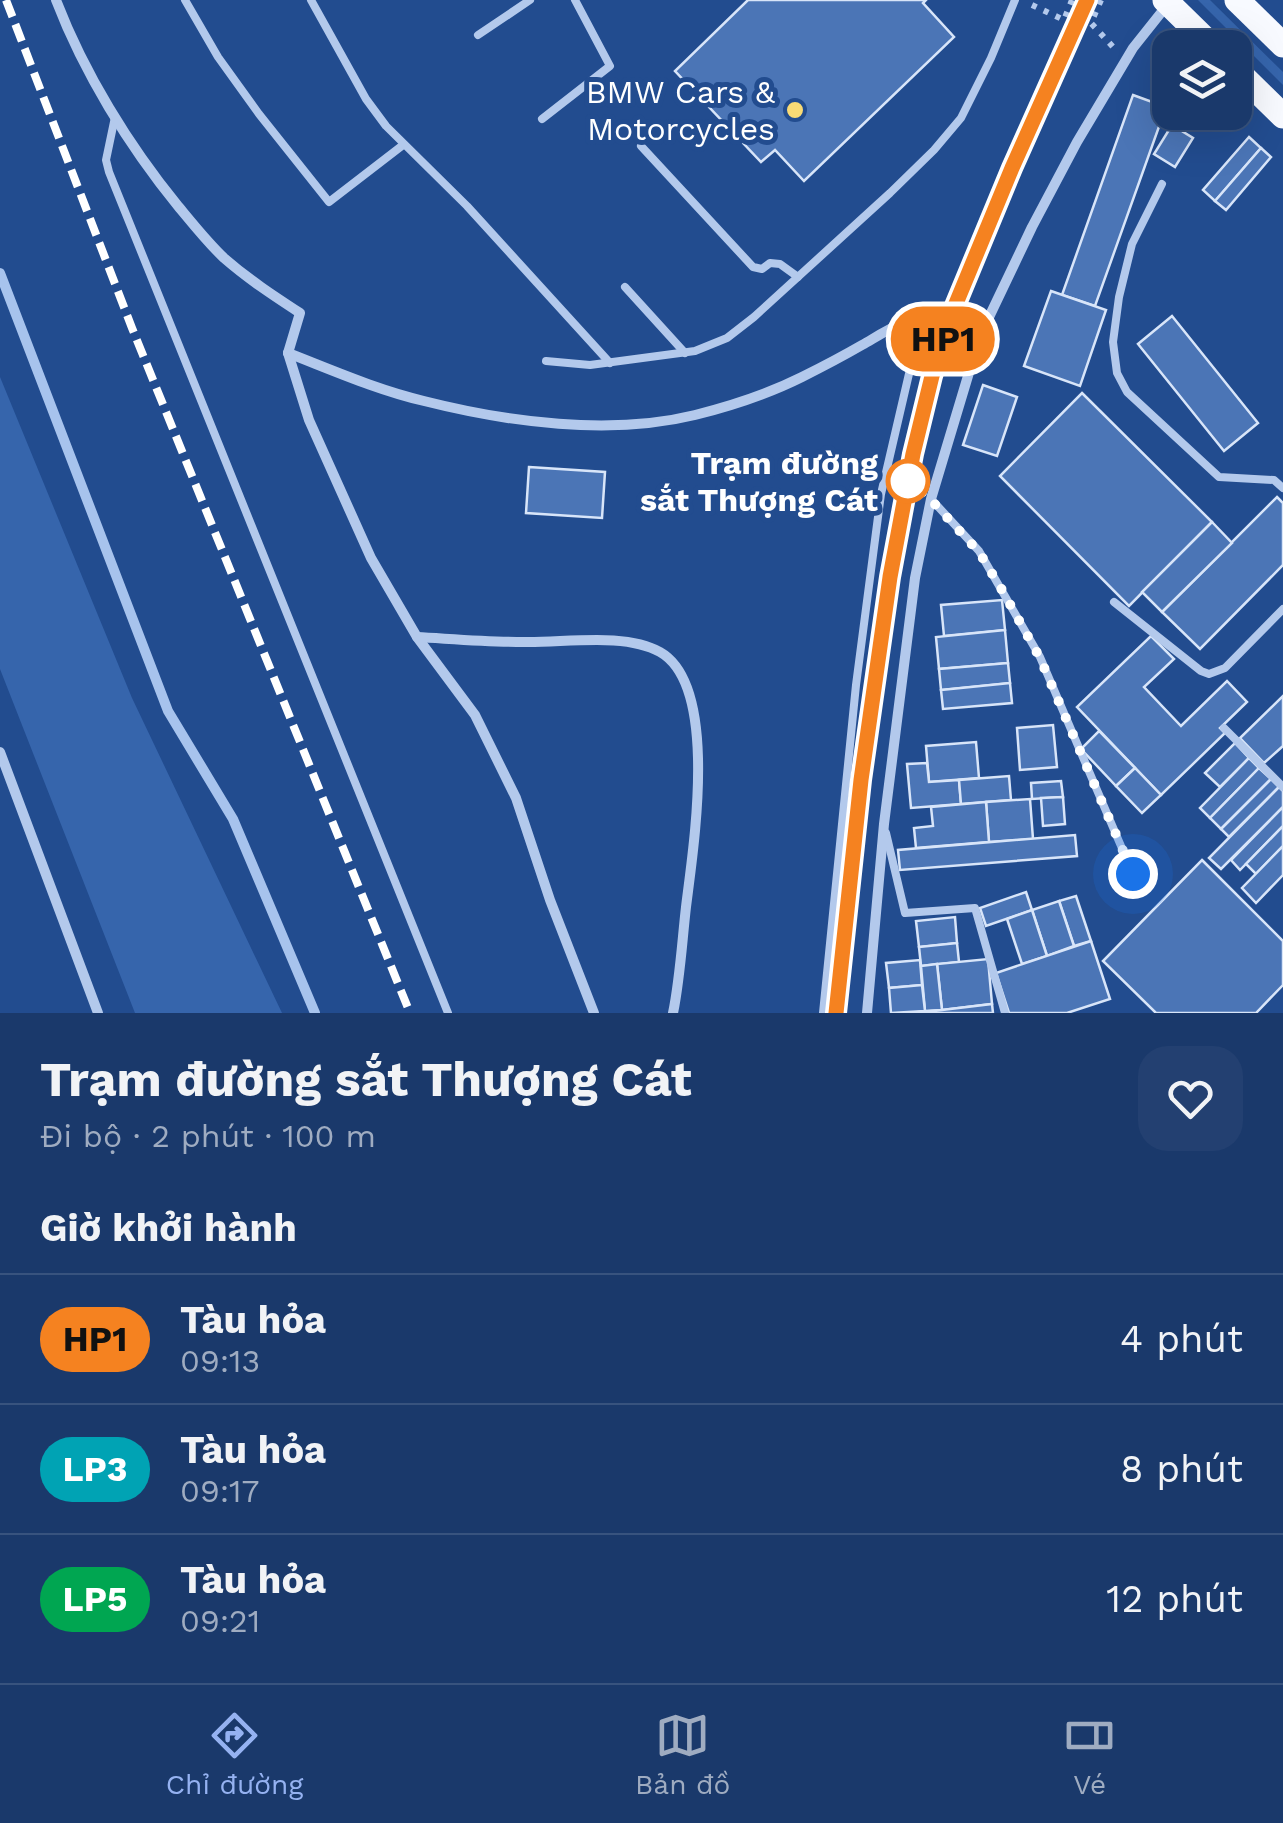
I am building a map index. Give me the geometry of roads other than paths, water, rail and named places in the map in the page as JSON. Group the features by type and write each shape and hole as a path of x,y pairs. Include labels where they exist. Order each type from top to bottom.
{"main road":[{"path":"1238,0 1283,45"},
{"path":"1167,2 1196,30"},
{"path":"1252,85 1283,116"}],"street":[{"path":"56,0 114,117 162,186 222,256 300,313 288,353 309,420 371,558 417,637 476,716 516,798 594,1013"},
{"path":"867,1013 884,824 915,578 930,499 980,336 1077,142 1126,60 1167,2"},
{"path":"288,353 421,400 484,414 592,426 692,416 758,397 903,322 950,318 980,336"},
{"path":"417,637 621,641 658,650 685,678 697,736 698,812 673,1013"},
{"path":"0,752 98,1013"}],"lane":[{"path":"185,0 218,58 328,202 403,145"},
{"path":"311,0 366,99 403,145 467,206 610,363"},
{"path":"478,35 530,0"},
{"path":"542,119 610,66 575,0"},
{"path":"546,361 610,363 695,351 727,338 934,150 960,118 1015,0"},
{"path":"114,117 106,160 108,172 448,1013"},
{"path":"641,146 753,267 780,264 798,277"},
{"path":"1162,184 1132,244 1119,297 1113,342 1117,373 1126,392 1218,476 1274,480 1283,488"},
{"path":"624,287 685,353"},
{"path":"823,1013 876,525 922,318"},
{"path":"930,499 979,552 1040,658 1133,874"},
{"path":"1114,602 1209,674 1225,668 1283,609"},
{"path":"1224,728 1283,787"},
{"path":"884,824 905,914 975,908 1005,1013"}],"waterway":[{"path":"0,273 168,711 233,819 315,1013"}],"railway":[{"path":"6,0 132,328 410,1013"},
{"path":"836,1013 861,780 890,577 932,375 950,318 1012,167 1087,0"}],"train":[{"name":"HP1","path":"836,1013 861,780 890,577 932,376 950,318 1087,0"}],"place":[{"name":"BMW Cars & Motorcycles","path":"795,110"},
{"name":"Trạm đường sắt Thượng Cát","path":"908,481"}]}
